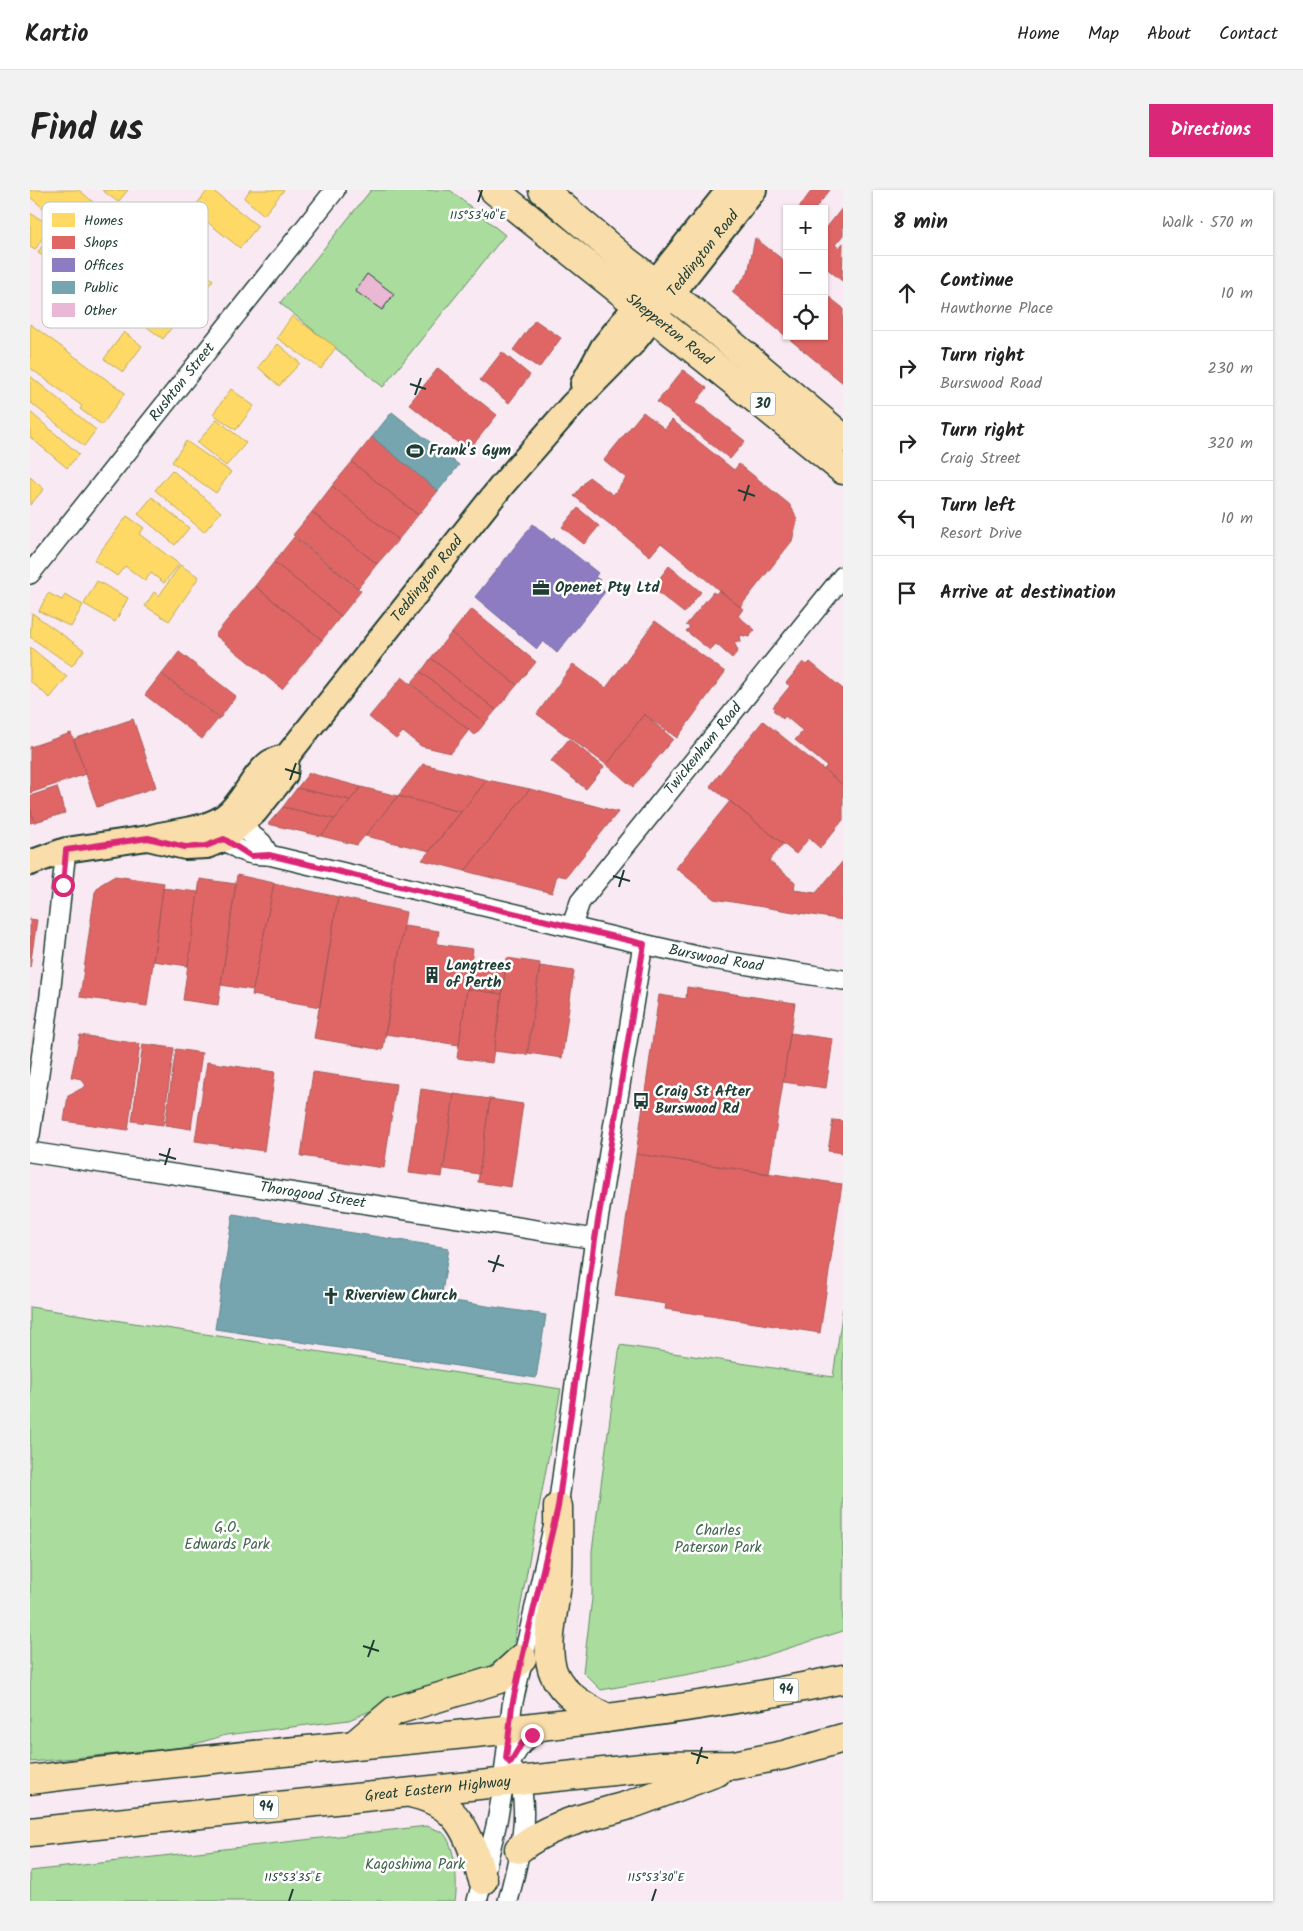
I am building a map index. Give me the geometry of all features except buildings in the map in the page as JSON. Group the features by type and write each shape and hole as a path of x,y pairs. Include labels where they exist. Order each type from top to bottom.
{"highway":[{"name":"Shepperton Road","path":"494,190 646,310 843,470"},
{"name":"Shepperton Road","path":"542,190 843,438"},
{"path":"558,1507 558,1573 550,1644 554,1674 567,1693 606,1718"},
{"path":"354,1745 394,1711 499,1678 522,1658"},
{"name":"94","path":"30,1780 224,1757 606,1718 728,1701 843,1679"},
{"name":"Great Eastern Highway","path":"30,1832 406,1792 510,1771 734,1765 784,1755 843,1738"},
{"path":"519,1849 534,1837 573,1820 627,1805 734,1765"},
{"path":"406,1792 427,1797 445,1806 454,1814 473,1851 480,1891"}],"main road":[{"name":"Teddington Road","path":"663,289 728,190"},
{"name":"Teddington Road","path":"226,826 285,774 287,756 503,484 572,405 619,359 646,310 754,190"},
{"path":"30,863 66,850 148,838 166,832 226,826"}],"street":[{"name":"Rushton Street","path":"30,574 335,190"},
{"name":"Twickenham Road","path":"572,925 580,902 843,576"},
{"name":"Burswood Road","path":"226,826 262,843 269,855 706,958 843,980"},
{"path":"30,1135 49,1004 66,850"},
{"path":"508,1901 524,1814 510,1771 509,1728 522,1658 558,1507 595,1239 644,944"},
{"name":"Thorogood Street","path":"30,1152 595,1239"},
{"path":"480,1891 510,1771 522,1743 537,1732 561,1723"},
{"path":"480,1731 510,1771"}],"green space":[{"path":"371,190 450,190 505,235 383,387 280,303"},
{"name":"G.O. Edwards Park","path":"30,1307 561,1389 513,1647 501,1665 426,1687 349,1720 226,1735 181,1748 30,1762"},
{"name":"Charles Paterson Park","path":"843,1308 843,1631 729,1667 601,1690 583,1672 592,1598 592,1551 620,1345 833,1377"},
{"name":"Kagoshima Park","path":"427,1826 442,1832 450,1845 456,1875 455,1901 30,1901 30,1871"}],"place":[{"name":"Frank's Gym","path":"415,451"},
{"name":"Openet Pty Ltd","path":"541,588"},
{"name":"Langtrees of Perth","path":"432,975"},
{"name":"Craig St After Burswood Rd","path":"641,1101"},
{"name":"Riverview Church","path":"331,1296"}],"route":[{"path":"63,885 66,850 148,838 185,847 206,846 224,839 251,856 269,855 572,925 644,944 637,975 595,1239 558,1507 512,1706 506,1758 510,1763 522,1743 532,1735"}]}
